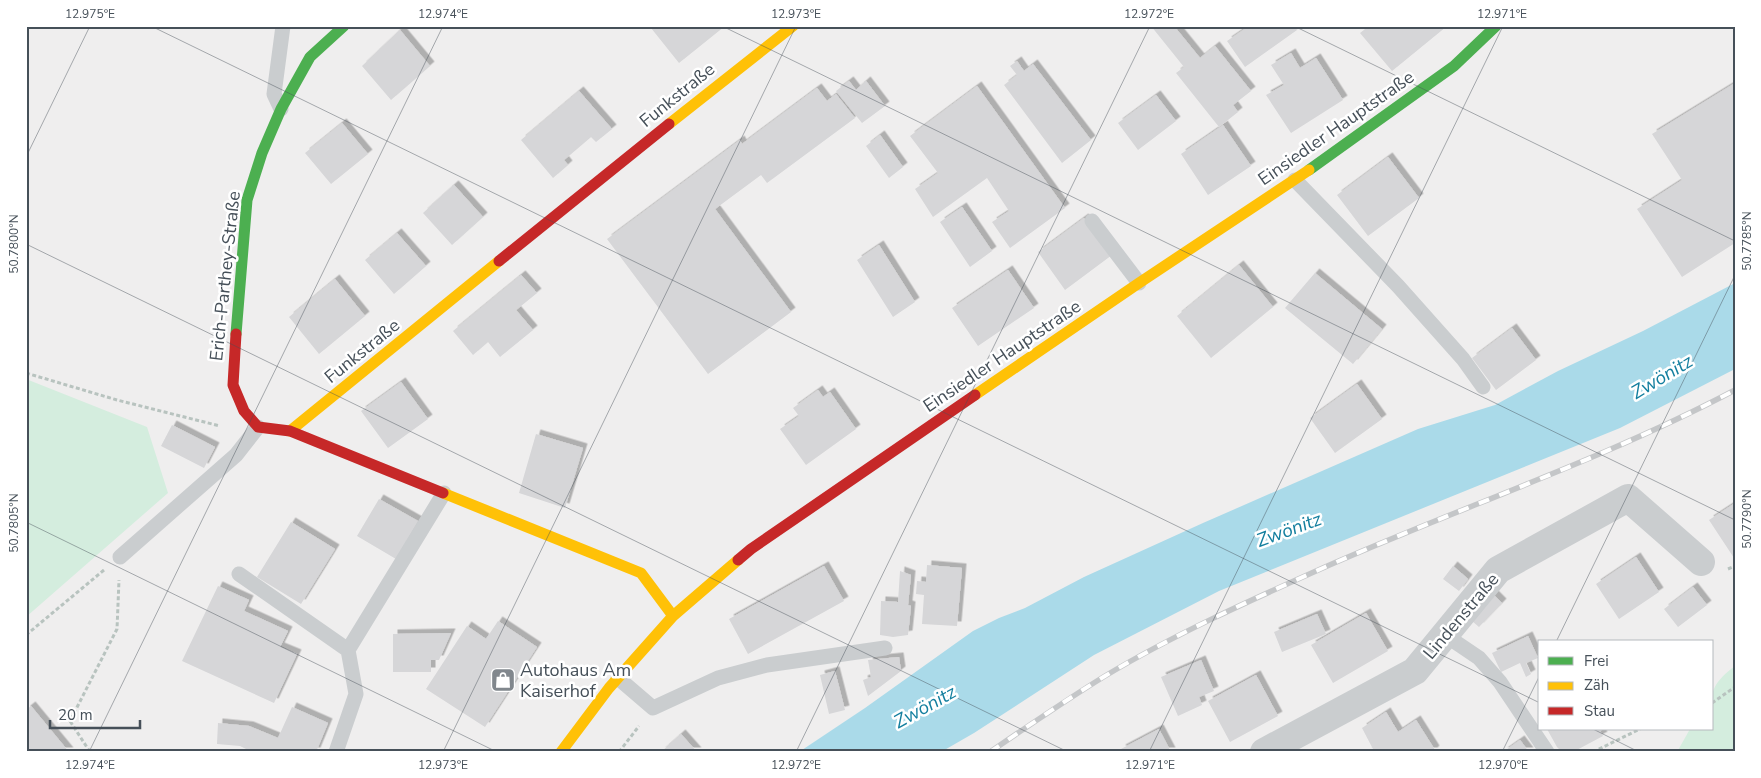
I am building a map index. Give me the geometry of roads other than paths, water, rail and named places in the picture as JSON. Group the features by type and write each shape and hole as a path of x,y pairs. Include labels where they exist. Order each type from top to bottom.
{"street":[{"name":"Erich-Parthey-Straße","path":"258,427 244,411 233,385 240,262 247,200 262,153 280,109 310,57 344,26"},
{"name":"Funkstraße","path":"290,432 792,26"},
{"name":"Einsiedler Hauptstraße","path":"561,752 618,678 673,616 751,549 1139,283 1295,180 1454,66 1496,26"},
{"path":"258,427 290,432 641,573 673,616"},
{"name":"Lindenstraße","path":"1264,752 1415,671 1498,570 1628,498 1701,562"}],"lane":[{"path":"280,109 274,94 283,26"},
{"path":"1295,180 1398,286 1463,359 1483,387"},
{"path":"1092,221 1139,283"},
{"path":"120,557 236,455 258,427"},
{"path":"336,752 356,694 348,650 444,493"},
{"path":"239,574 348,650"},
{"path":"1445,635 1479,658 1500,682 1548,752"},
{"path":"618,678 653,708 718,678 767,665 885,648"}],"water":[{"name":"Zwönitz","path":"1735,283 1735,369 1620,428 1219,591 1094,655 974,733 941,752 799,752 865,708 973,631 1025,608 1084,577 1418,429 1495,405 1558,371 1643,331"}],"railway":[{"path":"990,752 1105,676 1158,646 1214,618 1376,545 1634,439 1735,390"}],"place":[{"name":"Autohaus Am Kaiserhof","path":"503,680"}]}
